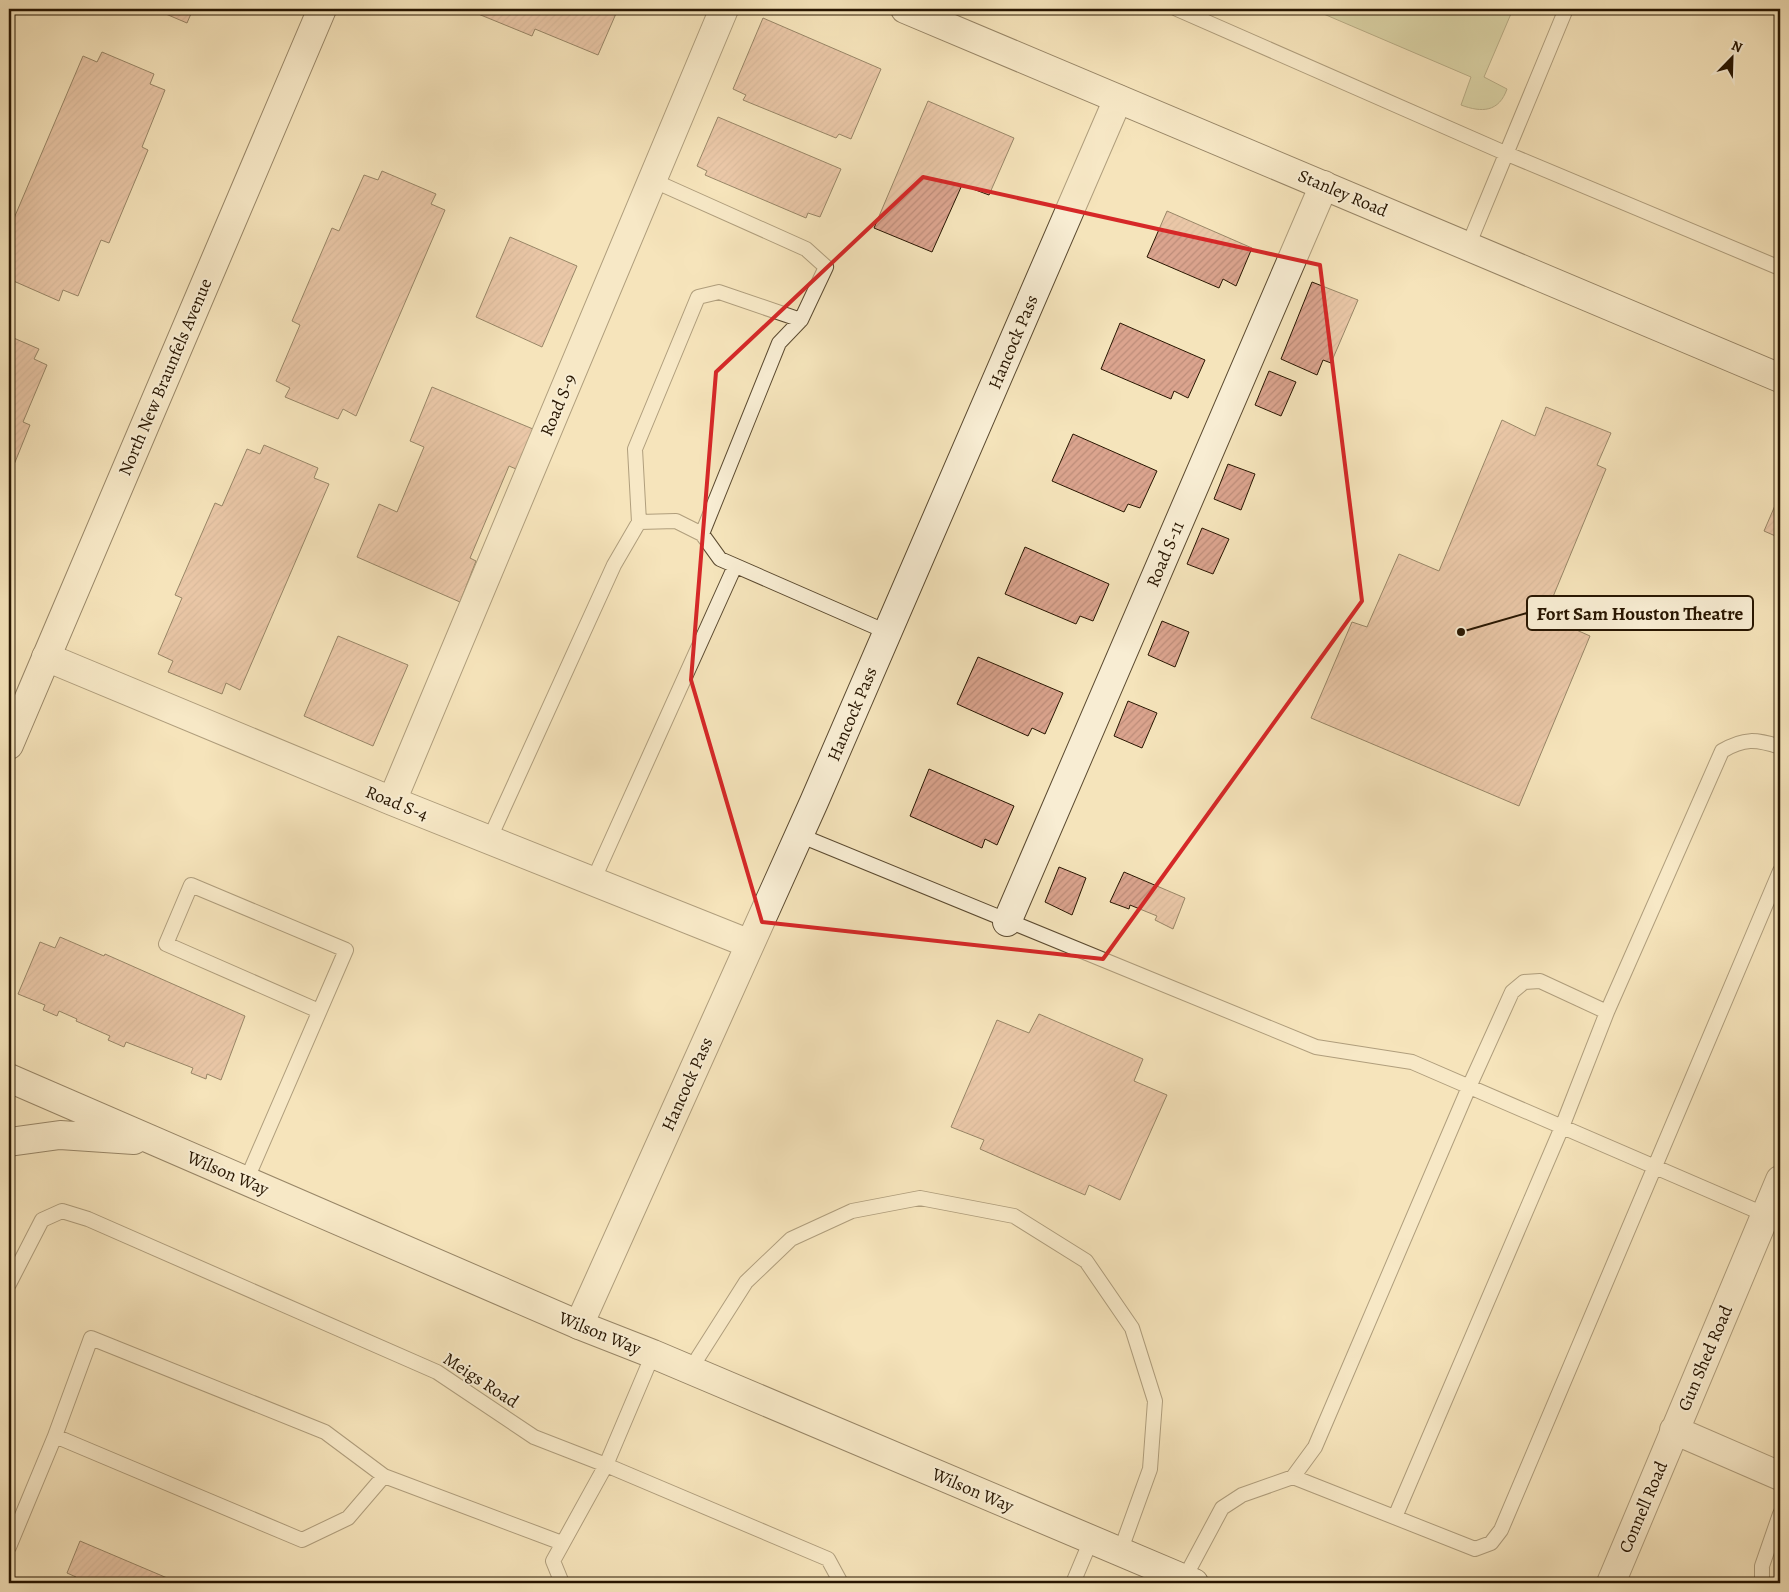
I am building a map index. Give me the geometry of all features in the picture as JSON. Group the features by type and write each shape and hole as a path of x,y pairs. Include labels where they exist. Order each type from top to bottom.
{"street":[{"name":"North New Braunfels Avenue","path":"9,745 322,9"},
{"name":"Road S-9","path":"392,801 724,9"},
{"name":"Stanley Road","path":"905,9 1780,378"},
{"name":"Hancock Pass","path":"578,1325 800,835 1118,99"},
{"name":"Road S-11","path":"1007,922 1324,185"},
{"name":"Road S-4","path":"46,657 392,801 750,944"},
{"name":"Wilson Way","path":"9,1078 578,1325 653,1354 1189,1581"},
{"path":"9,1142 60,1134 158,1143"},
{"name":"Gun Shed Road","path":"1780,1180 1773,1218 1674,1430 1780,1476"},
{"name":"Connell Road","path":"1611,1583 1674,1430"}],"lane":[{"path":"1177,9 1506,153 1780,268"},
{"path":"1468,246 1566,9"},
{"path":"652,180 806,249 826,268 801,320 779,344 702,534"},
{"path":"489,840 614,565 639,522 635,449 698,297 720,292 801,320"},
{"path":"639,522 676,521 702,534 720,559 887,632"},
{"path":"593,881 734,566"},
{"path":"1395,1518 1562,1127 1607,1012 1722,751 1736,743 1758,740 1780,747"},
{"path":"800,835 1007,922 1316,1047 1412,1062 1773,1218"},
{"path":"1293,1477 1475,1549 1491,1543 1501,1530 1780,872"},
{"path":"246,1181 346,950 191,885 166,944 319,1011"},
{"path":"1189,1581 1222,1508 1242,1495 1293,1477 1315,1447 1469,1087 1512,992 1524,982 1540,981 1607,1012"},
{"path":"690,1370 746,1282 791,1239 852,1211 920,1198 1014,1216 1086,1261 1132,1328 1155,1401 1150,1469 1120,1552"},
{"name":"Meigs Road","path":"9,1284 42,1220 62,1211 88,1219 438,1372 534,1438 606,1465 828,1559 841,1583"},
{"path":"9,1548 54,1436 90,1338 324,1432 384,1476 562,1543"},
{"path":"562,1583 553,1561 606,1465 653,1354"},
{"path":"54,1436 302,1540 348,1518 384,1476"},
{"path":"1762,1583 1762,1566 1780,1514"},
{"path":"1074,1583 1091,1540"}],"highlighted area":[{"path":"923,177 1320,265 1362,601 1103,959 762,922 691,680 716,372"}],"green space":[{"path":"1312,9 1513,9 1484,77 1507,89 1504,97 1489,109 1469,108 1461,105 1471,77"}],"building":[{"path":"154,9 193,9 187,23"},
{"path":"466,9 618,9 598,55 535,29 532,36"},
{"path":"763,18 881,69 851,139 839,134 836,138 743,100 746,95 733,89"},
{"path":"9,24 13,26 9,36"},
{"path":"102,52 154,74 150,84 165,90 142,147 148,150 109,243 101,240 78,296 63,290 59,301 9,279 9,230 83,56 97,62"},
{"path":"928,101 1014,138 989,195 962,185 932,252 874,228"},
{"path":"718,117 841,169 820,217 808,213 806,218 705,175 707,171 697,166"},
{"path":"382,171 436,194 431,204 445,210 356,416 343,409 338,419 285,397 290,388 276,381 300,325 292,321 332,228 339,231 364,175 378,180"},
{"path":"1167,211 1252,248 1236,286 1223,279 1219,288 1147,257"},
{"path":"510,237 577,266 542,347 476,317"},
{"path":"1312,282 1358,300 1331,363 1323,360 1317,375 1281,359"},
{"path":"1120,323 1205,360 1188,398 1174,391 1171,399 1101,369"},
{"path":"9,336 39,349 34,359 47,365 23,422 30,425 9,477"},
{"path":"1269,371 1296,382 1281,416 1255,405"},
{"path":"432,387 533,429 516,469 509,466 470,558 476,561 460,602 357,557 379,504 397,512 424,447 410,441"},
{"path":"1546,407 1611,433 1597,465 1606,469 1545,616 1590,636 1519,806 1311,718 1352,622 1367,627 1399,554 1439,571 1502,420 1535,436"},
{"path":"1073,434 1157,471 1140,508 1128,504 1124,512 1052,481"},
{"path":"264,445 318,468 314,478 329,484 240,690 226,683 222,694 168,672 173,661 158,654 182,598 175,595 215,503 222,506 247,449 260,454"},
{"path":"1228,464 1255,474 1241,510 1214,499"},
{"path":"1780,494 1780,538 1764,531"},
{"path":"1202,528 1229,539 1213,574 1187,564"},
{"path":"1025,547 1109,584 1093,621 1080,616 1076,624 1005,594"},
{"path":"1162,621 1189,632 1175,667 1148,655"},
{"path":"338,636 408,665 373,746 304,716"},
{"path":"978,657 1063,693 1045,734 1032,728 1028,736 957,704"},
{"path":"1128,701 1157,713 1142,748 1114,736"},
{"path":"929,769 1014,806 997,845 985,839 982,848 910,816"},
{"path":"1059,867 1086,878 1072,915 1045,902"},
{"path":"1124,872 1185,898 1173,929 1155,920 1157,916 1130,905 1129,909 1110,902"},
{"path":"60,937 104,956 105,954 245,1016 221,1080 207,1074 206,1079 191,1073 193,1068 126,1042 124,1047 108,1040 110,1036 76,1021 77,1019 59,1011 57,1016 43,1010 45,1005 18,994 40,942 55,948"},
{"path":"1039,1014 1143,1059 1134,1081 1167,1095 1120,1200 1089,1185 1085,1195 980,1149 984,1140 951,1127 997,1020 1029,1033"},
{"path":"80,1541 179,1583 73,1583 76,1577 67,1573"}],"place":[{"name":"Fort Sam Houston Theatre","path":"1461,632"}]}
